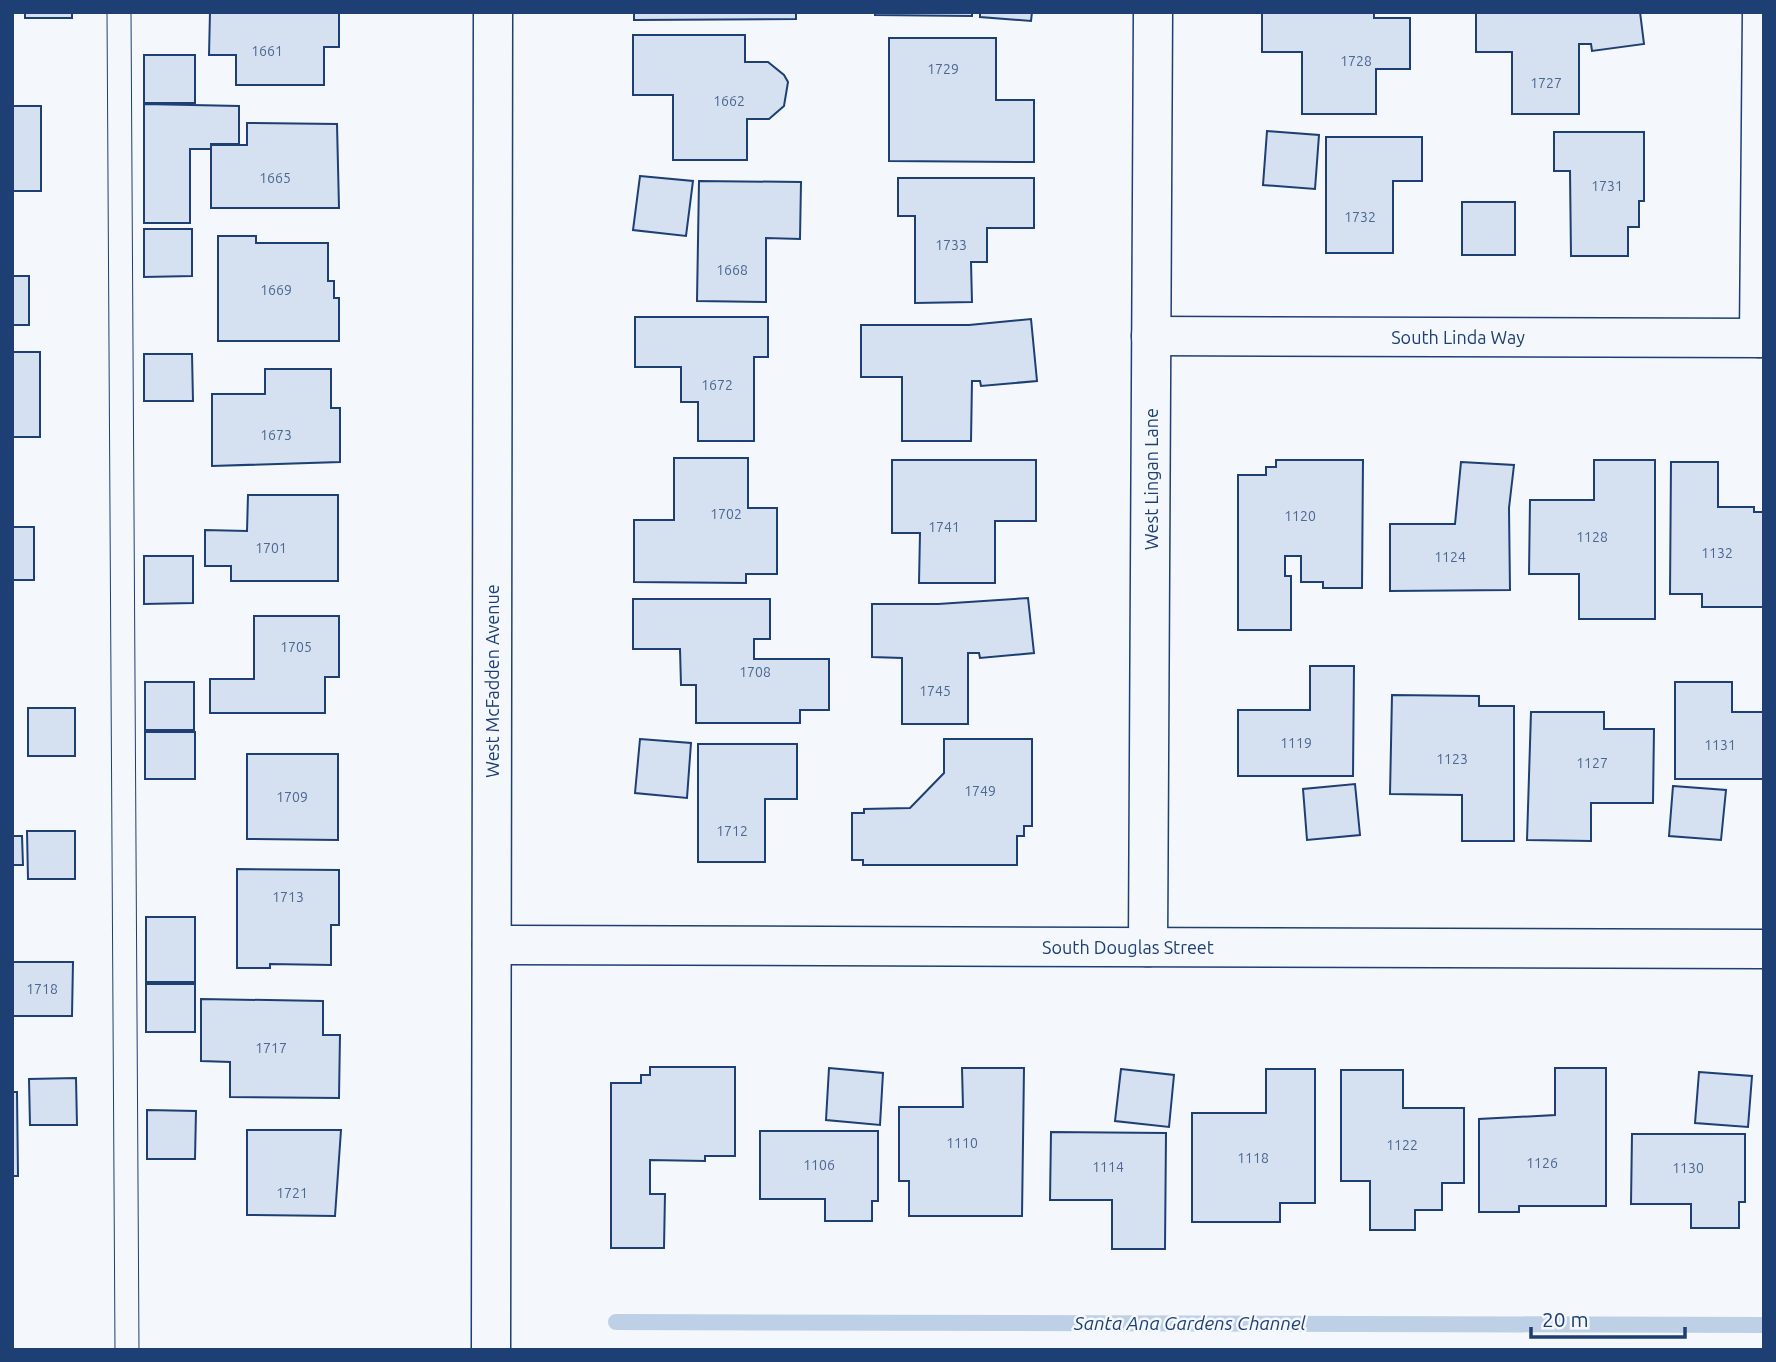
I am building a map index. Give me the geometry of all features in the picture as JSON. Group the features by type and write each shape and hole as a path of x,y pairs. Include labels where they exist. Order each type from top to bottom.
{"street":[{"name":"West McFadden Avenue","path":"491,1350 493,12"},
{"name":"West Lingan Lane","path":"1148,947 1153,12"},
{"path":"1761,338 1762,12"},
{"name":"South Linda Way","path":"1152,337 1761,338"},
{"name":"South Douglas Street","path":"492,945 1764,949"}],"lane":[{"path":"119,12 127,1350"}],"building":[{"path":"25,12 72,12 72,18 25,18"},
{"path":"210,12 339,12 339,47 324,47 324,85 236,85 236,55 209,55"},
{"path":"634,12 796,12 796,19 634,20"},
{"path":"875,12 972,12 972,16 875,15"},
{"path":"980,12 1032,12 1031,21 980,17"},
{"path":"1262,12 1374,12 1374,18 1410,18 1410,69 1376,69 1376,114 1302,114 1302,52 1262,52"},
{"path":"1476,12 1640,12 1644,44 1592,51 1591,44 1579,44 1579,114 1512,114 1512,52 1476,52"},
{"path":"633,35 745,35 745,62 768,62 784,75 788,82 784,106 769,119 747,119 747,160 673,160 673,95 633,95"},
{"path":"889,38 996,38 996,100 1034,100 1034,162 889,161"},
{"path":"144,55 195,55 195,103 144,103"},
{"path":"144,104 239,106 239,144 211,144 211,149 190,149 190,223 144,223"},
{"path":"12,106 41,106 41,191 12,191"},
{"path":"247,123 337,124 339,208 211,208 211,145 247,145"},
{"path":"1267,131 1319,135 1315,189 1263,185"},
{"path":"1554,132 1644,132 1644,201 1639,201 1639,227 1628,227 1628,256 1571,256 1570,171 1554,171"},
{"path":"1326,137 1422,137 1422,181 1393,181 1393,253 1326,253"},
{"path":"640,176 693,181 686,236 633,230"},
{"path":"898,178 1034,178 1034,228 987,228 987,262 971,262 972,302 915,303 915,216 898,216"},
{"path":"699,181 801,182 800,239 766,238 766,302 697,301"},
{"path":"1462,202 1515,202 1515,255 1462,255"},
{"path":"144,229 192,229 192,276 144,277"},
{"path":"218,236 256,236 256,243 328,243 328,281 334,281 334,298 339,298 339,341 218,341"},
{"path":"12,276 29,276 29,325 12,325"},
{"path":"635,317 768,317 768,357 754,357 754,441 698,441 698,402 681,402 681,367 635,367"},
{"path":"1031,319 1037,381 981,386 980,381 972,381 971,441 902,441 902,377 861,377 861,325 969,325"},
{"path":"12,352 40,352 40,437 12,437"},
{"path":"144,354 192,354 193,401 144,401"},
{"path":"265,369 331,369 331,408 340,408 340,462 212,466 212,394 265,394"},
{"path":"674,458 748,458 748,508 777,508 777,574 746,574 746,583 634,582 634,520 674,520"},
{"path":"892,460 1036,460 1036,521 995,521 995,583 919,583 920,533 892,533"},
{"path":"1276,460 1363,460 1362,588 1323,588 1323,582 1301,582 1301,556 1285,556 1285,576 1291,576 1291,630 1238,630 1238,475 1266,475 1266,467 1276,467"},
{"path":"1594,460 1655,460 1655,619 1579,619 1579,574 1529,574 1530,500 1594,500"},
{"path":"1461,462 1514,465 1509,508 1510,590 1390,591 1390,524 1455,524"},
{"path":"1671,462 1718,462 1718,507 1754,507 1754,512 1764,512 1764,607 1702,607 1702,594 1670,594"},
{"path":"248,495 338,495 338,581 231,581 231,566 205,566 205,530 247,531"},
{"path":"12,527 34,527 34,580 12,580"},
{"path":"144,556 193,556 193,603 144,604"},
{"path":"1028,598 1034,653 980,658 979,653 968,653 968,724 902,724 902,658 872,657 872,604 938,604"},
{"path":"633,599 770,599 770,639 754,639 754,659 829,659 829,710 800,710 800,723 696,723 696,685 681,685 680,649 633,649"},
{"path":"254,616 339,616 339,677 325,677 325,713 210,713 210,679 254,679"},
{"path":"1310,666 1354,666 1353,776 1238,776 1238,710 1310,710"},
{"path":"145,682 194,682 194,730 145,730"},
{"path":"1675,682 1732,682 1732,712 1764,712 1764,779 1675,779"},
{"path":"1392,695 1479,696 1479,706 1514,706 1514,841 1462,841 1462,795 1390,794"},
{"path":"28,708 75,708 75,756 28,756"},
{"path":"1531,712 1604,712 1604,729 1654,729 1653,803 1591,803 1591,841 1527,840"},
{"path":"145,732 195,732 195,779 145,779"},
{"path":"640,739 691,743 687,798 635,793"},
{"path":"944,739 1032,739 1032,826 1024,826 1024,836 1017,836 1017,865 863,865 863,860 852,860 852,813 864,813 864,809 910,808 944,773"},
{"path":"698,744 797,744 797,799 765,799 765,862 698,862"},
{"path":"247,754 338,754 338,840 247,839"},
{"path":"1355,784 1360,835 1307,840 1303,789"},
{"path":"1673,786 1726,790 1721,840 1669,836"},
{"path":"27,831 75,831 75,879 28,879"},
{"path":"12,836 22,836 23,865 12,865"},
{"path":"237,869 339,870 339,925 331,925 331,965 270,964 270,968 237,968"},
{"path":"146,917 195,917 195,982 146,982"},
{"path":"12,962 73,962 72,1016 12,1016"},
{"path":"146,984 195,984 195,1032 146,1032"},
{"path":"201,999 323,1001 323,1035 340,1035 339,1098 230,1097 230,1062 201,1061"},
{"path":"650,1067 735,1067 735,1156 705,1156 705,1161 650,1160 650,1194 665,1194 664,1248 611,1248 611,1083 641,1083 641,1075 650,1075"},
{"path":"829,1068 883,1073 880,1125 826,1120"},
{"path":"962,1068 1024,1068 1022,1216 909,1216 909,1181 899,1181 899,1107 963,1107"},
{"path":"1555,1068 1606,1068 1606,1206 1519,1206 1519,1212 1479,1212 1479,1119 1555,1115"},
{"path":"1121,1069 1174,1075 1169,1127 1115,1121"},
{"path":"1266,1069 1315,1069 1315,1203 1280,1203 1280,1222 1192,1222 1192,1113 1266,1113"},
{"path":"1341,1070 1403,1070 1403,1108 1464,1108 1464,1183 1442,1183 1442,1210 1415,1210 1415,1230 1370,1230 1370,1181 1341,1181"},
{"path":"1699,1072 1752,1076 1748,1127 1695,1123"},
{"path":"76,1078 77,1125 30,1125 29,1079"},
{"path":"12,1092 17,1092 18,1176 12,1176"},
{"path":"147,1110 196,1111 195,1159 147,1159"},
{"path":"247,1130 341,1130 335,1216 247,1215"},
{"path":"760,1131 878,1131 878,1201 872,1201 872,1221 825,1221 825,1199 760,1199"},
{"path":"1051,1132 1166,1133 1165,1249 1112,1249 1112,1200 1050,1200"},
{"path":"1632,1134 1745,1134 1745,1202 1739,1202 1739,1228 1691,1228 1691,1204 1631,1204"}],"waterway":[{"name":"Santa Ana Gardens Channel","path":"616,1322 1764,1325"}]}
